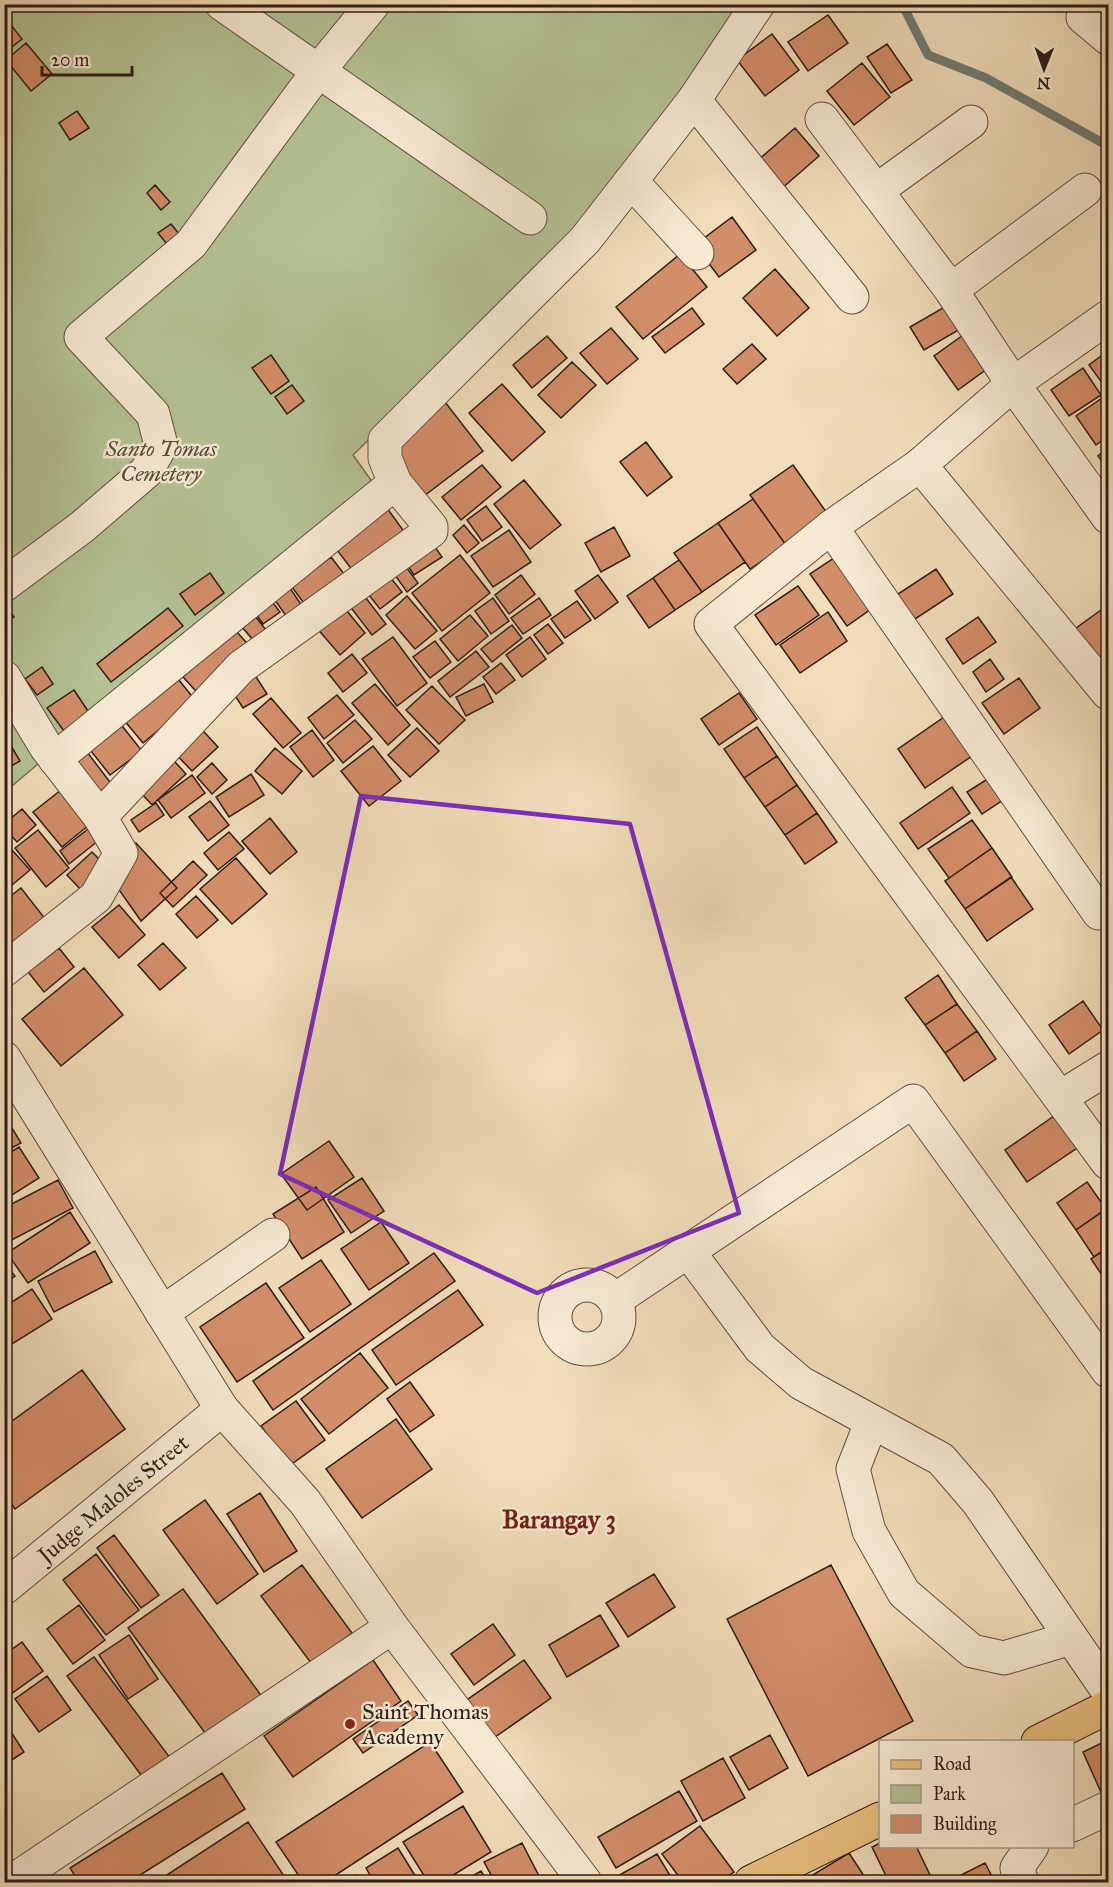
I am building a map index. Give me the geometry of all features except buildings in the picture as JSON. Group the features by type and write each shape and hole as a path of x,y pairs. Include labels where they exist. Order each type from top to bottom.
{"main road":[{"path":"1042,1740 1108,1707"},
{"path":"751,1882 879,1819"}],"street":[{"path":"222,4 530,218"},
{"path":"4,585 82,526 146,472 160,445 153,414 81,337 191,244 319,70 373,4"},
{"path":"100,817 241,667 431,531 431,527 395,483 385,458 385,440 585,240 694,100 758,4"},
{"path":"1108,15 1083,17 1108,38"},
{"path":"694,100 852,297"},
{"path":"822,119 951,290 1012,384 1108,517"},
{"path":"876,191 971,122"},
{"path":"631,180 697,253"},
{"path":"951,290 1085,190"},
{"path":"1108,317 1012,384 920,465 831,527 711,624 1108,1163"},
{"path":"920,465 1108,693"},
{"path":"55,759 395,483"},
{"path":"831,527 1099,913 1108,906"},
{"path":"4,677 46,747 100,817 121,853 96,897 4,970"},
{"path":"4,1058 222,1409 305,1503 392,1627 585,1882"},
{"path":"1061,1097 1108,1068"},
{"path":"615,1300 913,1101 1108,1371"},
{"path":"162,1313 273,1235"},
{"path":"688,1251 760,1348 801,1383 941,1459 978,1502 1108,1691"},
{"name":"Judge Maloles Street","path":"4,1588 222,1409"},
{"path":"872,1423 853,1469 869,1531 904,1593 972,1651 1004,1658 1071,1638"},
{"path":"11,1882 392,1627"},
{"path":"1074,1824 1108,1808"},
{"path":"1022,1882 1017,1868 1031,1848"}],"highlighted area":[{"path":"361,796 630,824 739,1213 537,1293 280,1174"}],"green space":[{"name":"Santo Tomas Cemetery","path":"721,4 750,17 631,183 353,455 386,501 219,610 5,792 5,5"}],"waterway":[{"path":"902,4 928,55 986,78 1108,146"}],"place":[{"name":"Saint Thomas Academy","path":"350,1724"}],"district":[{"name":"Barangay 3","path":"559,1519"}]}
